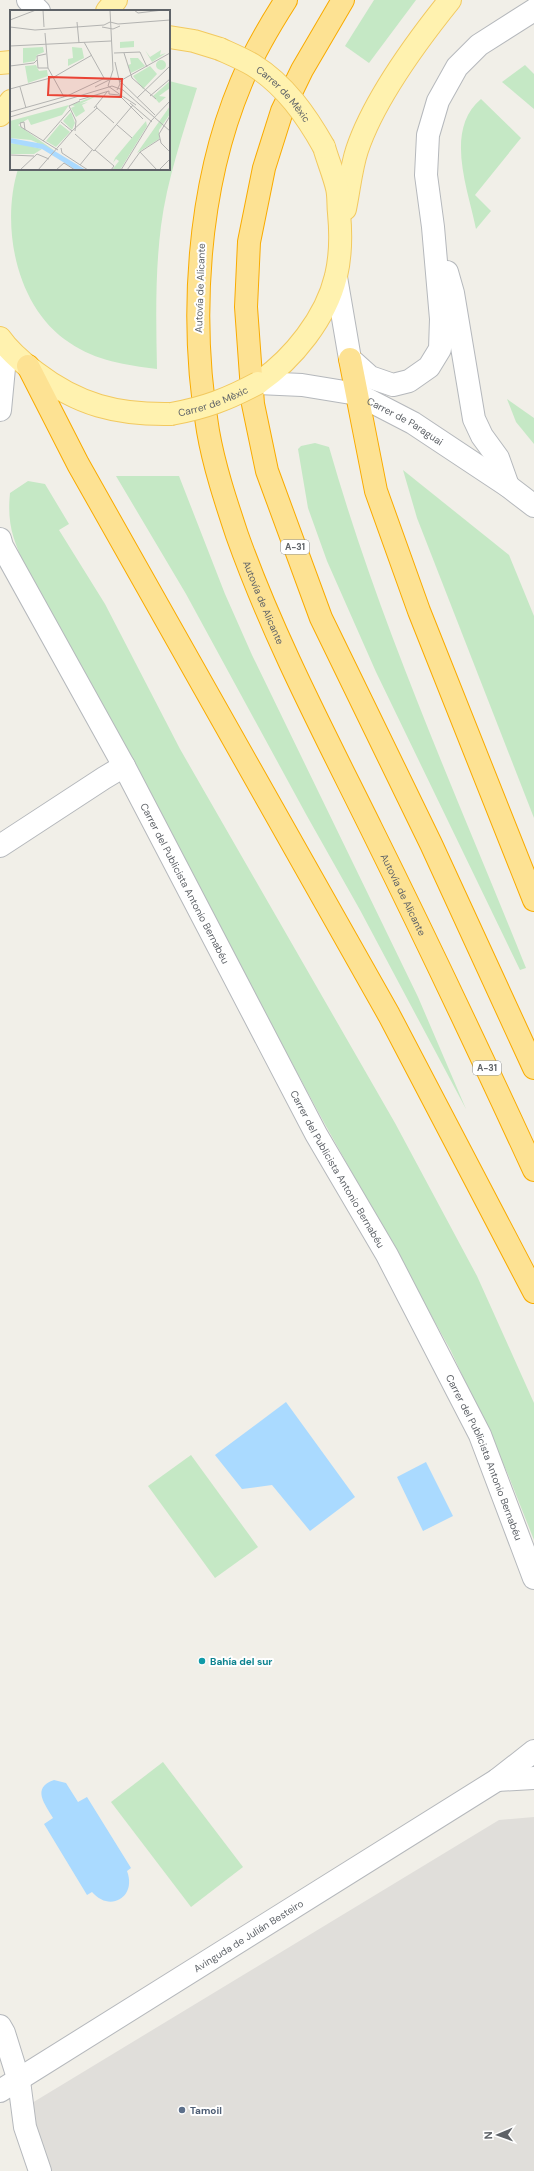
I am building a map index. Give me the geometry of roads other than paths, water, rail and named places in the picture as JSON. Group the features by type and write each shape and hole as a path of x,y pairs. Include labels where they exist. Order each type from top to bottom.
{"highway":[{"name":"Autovía de Alicante","path":"286,0 241,83 212,178 202,231 199,279 199,344 208,432 228,508 249,567 282,649 439,966 534,1170"},
{"name":"A-31","path":"343,0 302,70 282,111 264,168 250,242 246,306 253,404 267,471 321,618 431,844 534,1068"},
{"path":"350,359 365,444 376,491 419,611 534,900"},
{"path":"28,366 78,464 389,1015 534,1292"}],"main road":[{"path":"108,10 116,0"},
{"name":"Carrer de Mèxic","path":"2,343 52,385 80,400 109,410 140,415 171,414 202,408 231,398 275,372 291,355 319,316 336,277 340,232 357,150 374,112 421,37 450,0"},
{"name":"Carrer de Mèxic","path":"170,37 194,41 220,49 253,65 282,88 306,116 324,148 337,189 340,232"},
{"path":"0,64 10,62"},
{"path":"0,115 10,102"}],"street":[{"path":"28,0 38,10"},
{"path":"336,277 350,359 370,377 393,385 409,381 429,367 440,349 441,319 433,227 426,175 428,136 438,101 457,67 479,45 534,10"},
{"path":"433,227 454,293 474,418 482,436 498,458 508,486"},
{"path":"0,410 2,343"},
{"name":"Carrer de Paraguai","path":"258,383 290,384 357,394 413,423 508,486 534,506"},
{"name":"Carrer del Publicista Antonio Bernabéu","path":"0,539 2,546 124,766 312,1128 387,1255 476,1428 534,1578"},
{"path":"0,846 124,766"},
{"name":"Avinguda de Julián Besteiro","path":"0,2091 19,2081 497,1780 534,1751"},
{"name":"Avinguda de Julián Besteiro","path":"497,1780 534,1778"},
{"path":"0,2026 4,2033 19,2081 25,2127 40,2171"}],"water":[{"path":"286,1402 355,1497 310,1531 272,1485 242,1489 215,1455"},
{"path":"426,1462 453,1516 423,1531 397,1477"},
{"path":"54,1780 66,1783 78,1802 87,1797 131,1868 127,1871 129,1880 128,1888 125,1895 120,1899 106,1901 99,1898 92,1892 87,1895 44,1824 53,1818 44,1802 41,1792 47,1783"}],"place":[{"name":"Bahía del sur","path":"202,1661"},
{"name":"Tamoil","path":"182,2110"}]}
